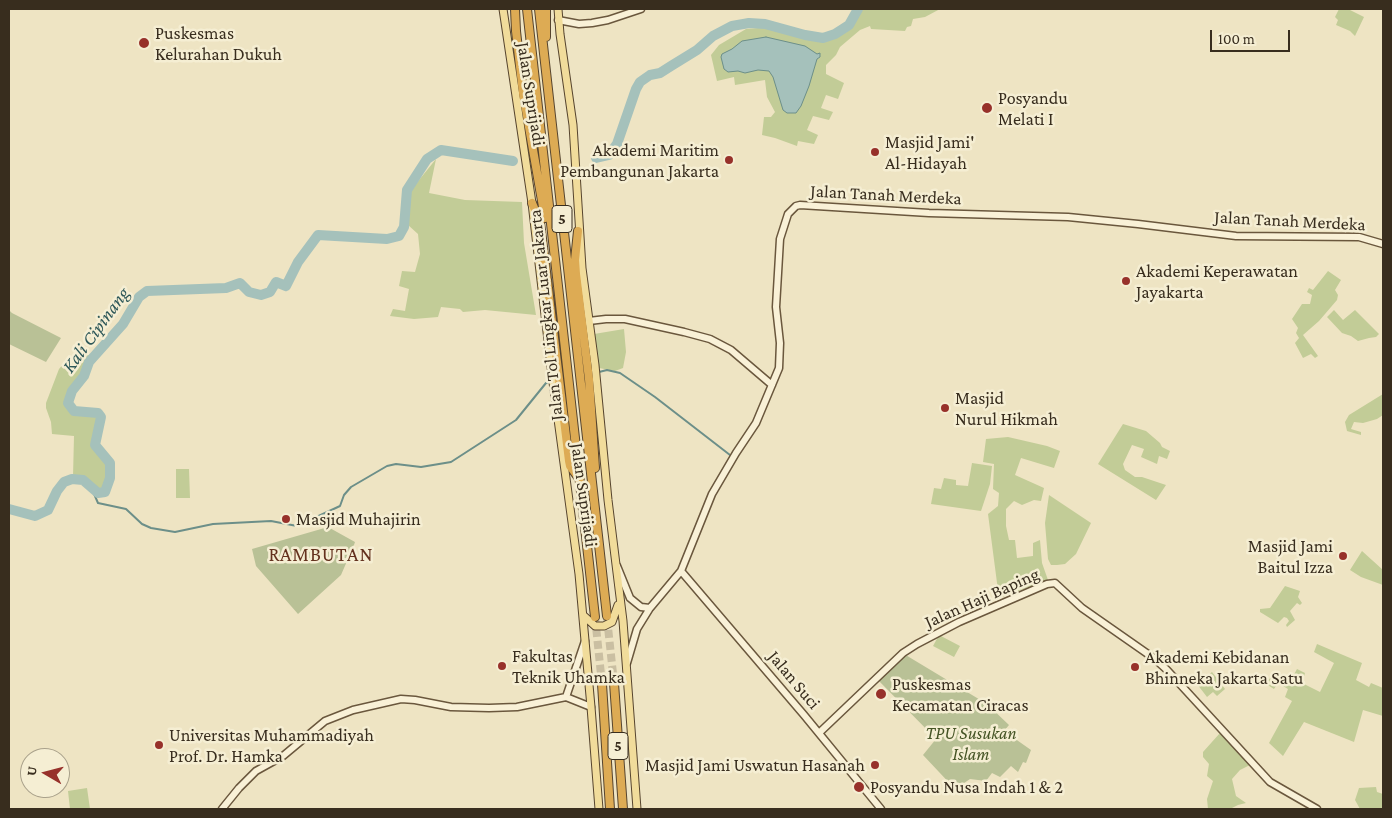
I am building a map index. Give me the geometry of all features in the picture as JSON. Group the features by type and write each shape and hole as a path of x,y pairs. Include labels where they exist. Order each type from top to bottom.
{"highway":[{"path":"515,9 523,93 546,223 554,256"},
{"name":"Jalan Tol Lingkar Luar Jakarta","path":"527,9 596,617"},
{"name":"Jalan Tol Lingkar Luar Jakarta","path":"539,9 579,380 593,485 607,616"},
{"path":"546,9 546,72"},
{"path":"532,203 540,222 556,387 569,462 579,477"},
{"path":"578,232 576,274 593,379 595,470 593,485"},
{"name":"5","path":"614,683 623,809"},
{"name":"5","path":"602,684 610,809"}],"main road":[{"name":"Jalan Suprijadi","path":"503,9 532,203"},
{"name":"Jalan Suprijadi","path":"558,9 573,126 578,232 589,322 591,365"},
{"name":"Jalan Suprijadi","path":"593,379 619,594 637,809"},
{"name":"Jalan Suprijadi","path":"556,387 583,615 599,809"},
{"path":"583,615 595,626 600,627 608,624 615,616 619,594"}],"street":[{"path":"558,20 578,24 592,23 608,20 640,9"},
{"name":"Jalan Tanah Merdeka","path":"626,667 635,634 650,608 681,571 712,494 756,423 779,368 780,343 776,307 780,239 788,214 800,205 929,213 1068,218 1236,236 1359,237 1383,244"},
{"path":"589,322 625,319 710,339 731,350 772,385"},
{"path":"615,560 630,598 641,607 650,608"},
{"name":"Jalan Suci","path":"681,571 881,809"},
{"name":"Jalan Haji Baping","path":"819,733 899,657 917,644 959,622 1047,584 1055,583 1082,608 1155,659 1167,670 1270,782 1316,809"},
{"path":"566,697 585,641"},
{"path":"222,809 256,771 290,751 311,731 325,721 353,710 401,699 451,707 489,708 513,707 566,697 591,707"}],"green space":[{"path":"863,9 940,9 925,17 913,19 911,26 907,27 905,31 871,29 870,26 860,30 840,47 836,55 826,65 826,74 844,83 838,99 826,95 821,108 833,112 829,120 813,116 807,130 818,135 814,144 798,141 797,146 762,135 764,117 771,117 775,112 767,97 765,80 735,85 734,77 717,81 711,55 719,45 746,29 770,27 810,39 830,40 851,27"},
{"path":"1339,9 1348,9 1364,17 1355,36 1350,31 1336,25 1338,20 1335,17"},
{"path":"436,159 429,193 465,200 522,202 524,243 536,315 485,310 463,312 460,309 441,307 438,317 414,319 390,316 393,309 405,311 409,289 399,286 402,271 415,272 420,254 418,234 408,225 411,190"},
{"path":"1328,271 1341,280 1335,290 1338,295 1337,300 1319,321 1303,335 1318,356 1315,358 1311,354 1303,358 1295,343 1299,338 1296,333 1298,328 1292,319 1302,304 1310,304 1312,295 1307,292 1309,288 1313,290"},
{"path":"9,310 61,338 46,362 9,344"},
{"path":"1334,310 1343,320 1355,310 1379,334 1376,337 1358,341 1342,333 1327,317"},
{"path":"624,329 626,352 623,368 615,371 599,368 594,334"},
{"path":"85,353 91,357 80,379 71,387 67,403 74,412 97,416 99,419 94,448 98,455 109,464 110,470 104,491 98,493 88,482 73,477 74,436 52,434 51,422 46,408 46,403 59,369 67,360"},
{"path":"1383,394 1383,415 1363,423 1354,422 1351,429 1361,432 1361,435 1347,431 1345,422 1349,415"},
{"path":"1123,424 1146,431 1162,447 1170,451 1167,459 1159,456 1157,464 1141,457 1144,449 1132,445 1123,464 1125,470 1135,477 1142,477 1166,485 1156,500 1098,464"},
{"path":"1008,437 1060,451 1054,468 1021,458 1015,475 1044,488 1041,501 1034,500 1022,505 1014,501 1006,509 1006,526 1009,540 1015,540 1017,558 1033,556 1033,543 1040,540 1042,563 1048,580 999,598 988,514 998,506 999,493 993,489 994,464 983,462 986,439"},
{"path":"972,463 992,466 990,484 981,511 931,504 934,488 941,489 944,478 956,480 956,485 968,486"},
{"path":"176,469 189,469 190,498 176,498"},
{"path":"1049,495 1091,523 1076,554 1065,564 1051,565 1048,559 1045,523"},
{"path":"328,527 355,542 354,545 341,575 298,614 256,566 252,549"},
{"path":"1362,551 1383,570 1383,585 1361,577 1350,570"},
{"path":"1285,586 1300,591 1298,597 1302,603 1300,605 1297,603 1290,611 1295,620 1287,627 1286,625 1289,621 1287,618 1284,617 1278,623 1260,612 1260,609 1270,608"},
{"path":"939,635 960,646 954,657 933,646"},
{"path":"1317,644 1362,663 1356,680 1369,687 1371,683 1383,688 1383,716 1363,710 1354,742 1304,722 1283,756 1269,743 1292,701 1285,697 1288,689 1278,683 1274,689 1266,684 1275,671 1291,680 1297,669 1305,673 1302,683 1320,692 1334,663 1314,652"},
{"name":"TPU Susukan Islam","path":"904,654 987,704 1009,725 1004,731 1031,750 1026,763 1023,762 1018,772 1011,766 1000,777 992,773 986,781 970,779 955,789 923,755 936,739 878,680"},
{"path":"1212,672 1225,689 1217,696 1213,692 1207,697 1197,684"},
{"path":"1220,733 1250,765 1240,770 1232,779 1236,796 1246,803 1230,809 1208,809 1207,799 1213,781 1207,776 1209,764 1203,757 1203,752"},
{"path":"1376,787 1377,792 1383,794 1383,809 1360,809 1355,800 1359,788"},
{"path":"87,788 90,809 70,809 70,791"}],"water":[{"path":"766,37 805,46 817,54 820,53 801,106 796,113 787,113 783,110 773,77 769,71 758,70 745,73 738,71 728,72 724,69 722,54 742,41"}],"waterway":[{"name":"Kali Cipinang","path":"596,158 609,155 617,144 640,82 650,75 660,73 697,50 713,36 732,26 749,23 765,24 823,38 835,34 849,25 858,9"},
{"name":"Kali Cipinang","path":"9,509 35,516 48,510 57,491 64,482 72,479 83,480 98,493 105,492 110,478 110,463 95,445 101,417 98,413 74,411 68,403 72,391 84,376 89,362 123,324 139,297 147,291 226,288 240,283 249,292 261,295 270,292 276,282 286,286 298,262 318,235 387,239 399,236 404,227 407,190 427,159 441,150 513,161"},
{"path":"599,372 607,370 620,373 655,397 730,455"},
{"path":"91,487 98,503 126,509 142,524 151,528 175,532 213,524 271,521 297,526 340,506 344,495 351,487 387,466 396,464 421,467 451,462 516,420 546,383 550,382"}],"tunnel":[{"path":"595,617 602,684"},
{"path":"607,618 614,683"}],"place":[{"name":"Puskesmas Kelurahan Dukuh","path":"144,43"},
{"name":"Posyandu Melati I","path":"987,108"},
{"name":"Masjid Jami' Al-Hidayah","path":"875,152"},
{"name":"Akademi Maritim Pembangunan Jakarta","path":"729,160"},
{"name":"Akademi Keperawatan Jayakarta","path":"1126,281"},
{"name":"Masjid Nurul Hikmah","path":"945,408"},
{"name":"Masjid Muhajirin","path":"286,519"},
{"name":"Masjid Jami Baitul Izza","path":"1343,556"},
{"name":"Fakultas Teknik Uhamka","path":"502,666"},
{"name":"Akademi Kebidanan Bhinneka Jakarta Satu","path":"1135,667"},
{"name":"Puskesmas Kecamatan Ciracas","path":"881,694"},
{"name":"Universitas Muhammadiyah Prof. Dr. Hamka","path":"159,745"},
{"name":"Masjid Jami Uswatun Hasanah","path":"875,765"},
{"name":"Posyandu Nusa Indah 1 & 2","path":"859,787"}],"district":[{"name":"RAMBUTAN","path":"321,555"}]}
